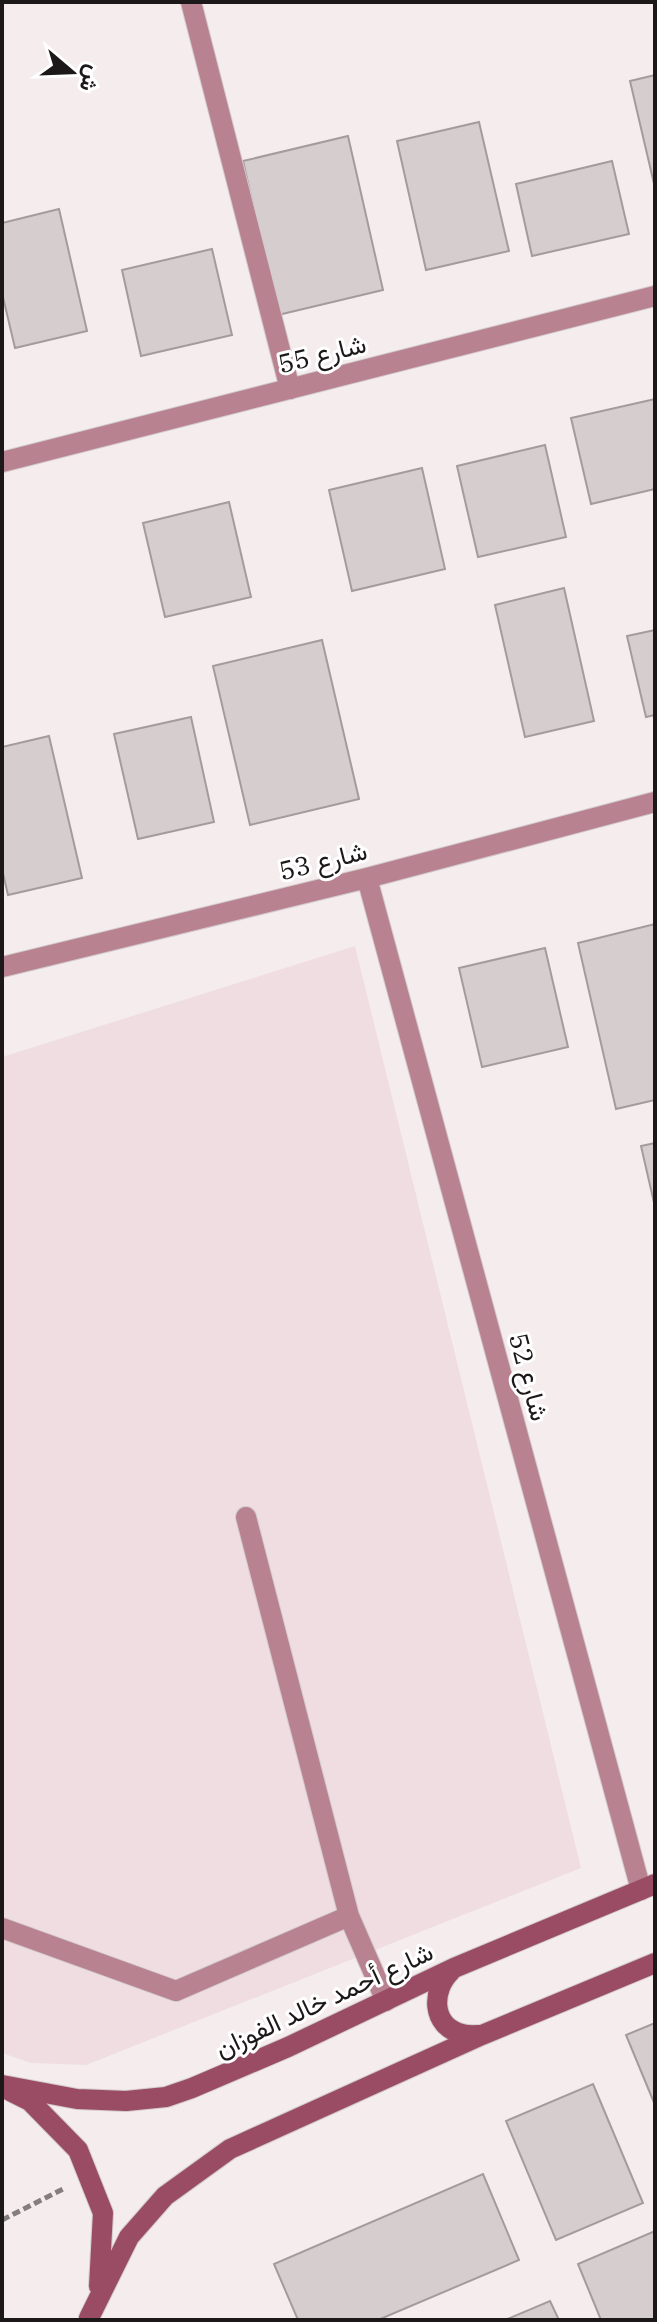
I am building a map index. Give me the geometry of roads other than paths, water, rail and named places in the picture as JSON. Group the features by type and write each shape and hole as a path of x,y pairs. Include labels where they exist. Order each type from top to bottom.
{"main road":[{"name":"شارع أحمد خالد الفوزان","path":"2,2086 77,2099 126,2101 166,2097 288,2047 454,1968 648,1887"},
{"path":"88,2319 129,2237 165,2196 230,2149 482,2035 655,1963"},
{"path":"454,1968 437,1991 437,2006 443,2021 463,2034 482,2035"},
{"path":"2,2086 30,2101 78,2150 103,2213 101,2280 88,2319"}],"street":[{"path":"191,2 290,389"},
{"name":"شارع 55","path":"2,462 655,296"},
{"name":"شارع 53","path":"2,967 367,878 655,802"},
{"name":"شارع 52","path":"367,878 648,1887"},
{"path":"246,1517 349,1916 386,2001"},
{"path":"2,1928 176,1991 349,1916"}]}
